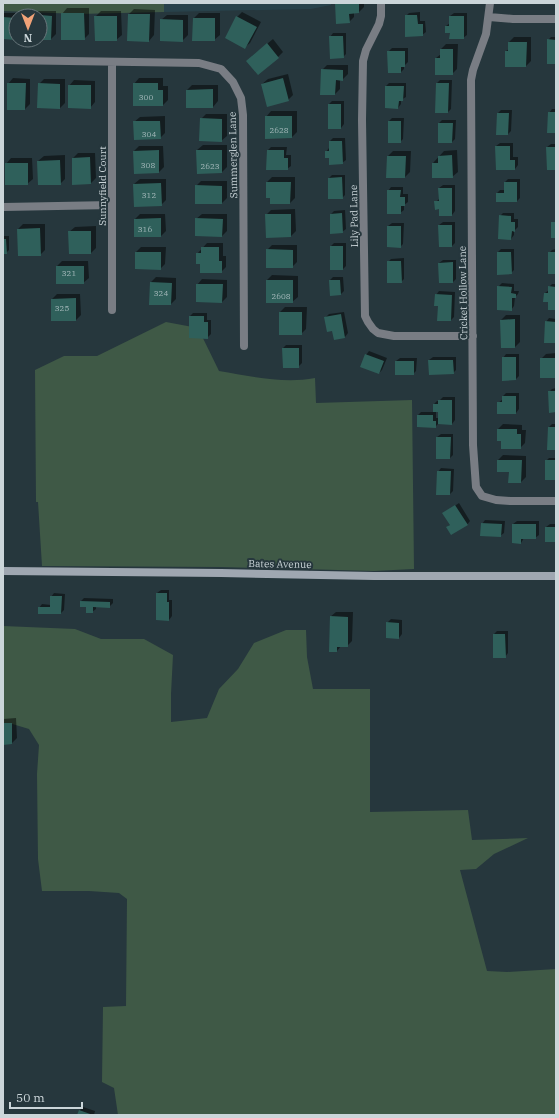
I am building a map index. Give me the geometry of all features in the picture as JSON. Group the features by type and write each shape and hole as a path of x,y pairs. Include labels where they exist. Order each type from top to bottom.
{"street":[{"name":"Lily Pad Lane","path":"381,3 381,16 379,24 366,50 363,61 362,120 365,316 373,329 378,333 394,336 473,336"},
{"name":"Cricket Hollow Lane","path":"490,3 486,34 471,80 473,445 476,487 482,496 496,500 556,501"},
{"path":"489,17 513,19 556,19"},
{"name":"Summerglen Lane","path":"3,60 199,63 221,69 233,82 241,98 243,123 244,346"},
{"name":"Sunnyfield Court","path":"112,62 112,310"},
{"path":"3,207 112,205"},
{"name":"Bates Avenue","path":"3,571 374,576 556,576"}],"shaded area":[{"path":"164,3 331,3 331,5 311,9 164,12"}],"green space":[{"path":"3,3 164,3 164,12 78,14 48,13 48,8 8,8 8,11 3,11"},
{"path":"166,322 198,328 219,371 279,380 303,380 315,378 316,403 412,400 414,569 374,571 221,567 42,566 38,502 36,502 35,370 64,356 97,356"},
{"path":"3,626 75,629 101,639 144,639 173,655 171,722 207,718 219,689 238,669 254,643 286,630 306,630 307,657 313,689 370,689 370,812 468,810 472,840 528,838 494,854 476,869 460,870 487,971 507,972 556,969 556,1115 118,1115 114,1088 102,1082 103,1007 126,1006 127,899 119,893 89,891 42,891 38,859 37,774 39,745 29,729 9,723 3,724"}],"building":[{"path":"335,3 359,3 359,13 349,14 350,23 336,24"},
{"path":"61,13 84,13 85,40 61,40"},
{"path":"128,14 150,14 149,42 127,41"},
{"path":"405,15 417,15 418,24 423,24 423,36 405,37"},
{"path":"48,16 52,16 51,40 48,40"},
{"path":"94,16 117,16 117,41 95,41"},
{"path":"236,16 257,27 245,49 225,38"},
{"path":"449,16 464,16 464,39 449,39 450,33 445,33 445,26 449,26"},
{"path":"3,17 8,17 8,39 3,39"},
{"path":"193,18 215,18 215,41 192,41"},
{"path":"160,19 183,20 183,42 160,41"},
{"path":"329,36 343,36 344,58 330,59"},
{"path":"547,39 556,40 556,64 547,64"},
{"path":"508,42 527,42 526,67 505,67 505,51 508,51"},
{"path":"267,43 279,58 258,75 246,61"},
{"path":"440,49 453,49 453,75 435,75 435,58 440,58"},
{"path":"387,51 405,51 405,67 401,67 401,73 388,73"},
{"path":"321,69 343,70 343,81 336,80 335,95 320,95"},
{"path":"283,78 289,101 267,107 261,84"},
{"path":"7,83 26,83 25,110 7,110"},
{"path":"38,83 60,84 60,109 37,108"},
{"path":"133,83 158,83 158,90 163,90 163,106 133,106"},
{"path":"436,83 449,83 448,113 435,113"},
{"path":"68,85 91,85 91,109 68,108"},
{"path":"385,86 404,86 403,101 399,101 398,109 385,108"},
{"path":"213,89 213,108 186,108 186,90"},
{"path":"328,104 341,104 341,129 328,129"},
{"path":"548,112 556,112 556,133 547,133"},
{"path":"497,113 509,113 508,135 496,135"},
{"path":"265,116 292,116 292,138 265,139"},
{"path":"200,118 222,119 222,142 199,141"},
{"path":"133,121 160,121 161,139 134,140"},
{"path":"388,121 401,121 401,143 388,143"},
{"path":"438,123 453,123 452,143 438,143"},
{"path":"329,141 342,141 343,164 329,165 329,158 325,158 325,151 329,151"},
{"path":"495,146 510,146 510,160 515,160 515,170 496,170"},
{"path":"546,147 556,147 556,170 547,170"},
{"path":"159,150 159,173 134,174 133,151"},
{"path":"196,150 222,150 222,173 197,174"},
{"path":"267,150 284,150 284,158 288,158 288,170 266,170"},
{"path":"452,155 453,178 432,178 432,163 438,163 438,156"},
{"path":"387,156 406,156 405,178 386,178"},
{"path":"90,157 91,184 72,185 72,158"},
{"path":"60,160 61,185 38,185 37,161"},
{"path":"5,163 28,163 28,185 5,185"},
{"path":"342,177 343,199 328,199 328,178"},
{"path":"266,182 291,182 290,204 270,204 270,198 266,198"},
{"path":"504,182 517,182 517,202 496,202 496,193 504,193"},
{"path":"161,183 162,206 134,207 133,184"},
{"path":"195,185 222,186 222,204 195,204"},
{"path":"438,188 452,188 452,216 439,216 439,209 435,210 434,201 439,201"},
{"path":"387,190 401,190 400,197 405,197 405,206 401,206 401,214 387,214"},
{"path":"342,213 343,233 330,234 330,214"},
{"path":"265,214 291,214 291,237 266,238"},
{"path":"499,215 511,216 511,222 515,222 515,232 512,231 511,240 498,239"},
{"path":"161,218 161,237 134,237 134,219"},
{"path":"195,218 223,219 222,237 195,236"},
{"path":"551,222 556,222 556,238 551,238"},
{"path":"438,225 452,225 452,247 439,247"},
{"path":"387,226 401,226 401,248 387,247"},
{"path":"40,228 41,256 18,256 17,229"},
{"path":"68,231 91,231 91,254 69,254"},
{"path":"3,239 6,239 7,254 3,254"},
{"path":"330,246 343,246 343,270 330,270"},
{"path":"201,247 219,247 219,261 222,261 222,273 200,273 200,264 196,264 196,253 201,253"},
{"path":"266,249 293,250 293,268 266,268"},
{"path":"135,252 161,252 161,270 135,269"},
{"path":"497,252 511,252 512,274 497,275"},
{"path":"548,252 556,252 556,274 548,274"},
{"path":"387,261 401,261 402,283 387,283"},
{"path":"453,262 453,283 439,283 438,263"},
{"path":"56,266 84,266 84,284 56,284"},
{"path":"266,280 293,280 293,303 266,303"},
{"path":"329,280 340,280 341,295 330,296"},
{"path":"150,282 172,283 171,305 149,305"},
{"path":"196,284 223,284 222,303 196,302"},
{"path":"497,286 512,287 511,293 516,294 516,298 512,298 512,311 497,310"},
{"path":"548,286 556,287 556,310 548,310 548,302 543,302 544,293 548,293"},
{"path":"435,294 452,295 451,321 437,321 438,306 434,306"},
{"path":"76,298 76,321 51,321 51,299"},
{"path":"279,312 302,312 302,335 279,335"},
{"path":"341,314 345,338 334,340 332,331 327,332 324,317"},
{"path":"189,316 204,316 204,322 208,322 208,339 189,338"},
{"path":"515,319 515,348 501,348 500,320"},
{"path":"545,321 556,322 556,343 544,343"},
{"path":"282,348 299,348 299,368 283,368"},
{"path":"365,354 384,361 379,374 360,367"},
{"path":"502,357 516,357 516,380 502,381"},
{"path":"540,358 556,358 556,378 540,378"},
{"path":"428,360 453,360 454,374 429,375"},
{"path":"395,361 414,361 414,375 395,375"},
{"path":"548,391 556,391 556,412 549,413"},
{"path":"502,396 516,396 516,414 497,414 497,402 502,402"},
{"path":"438,400 452,400 452,425 438,424 438,412 433,412 433,404 438,404"},
{"path":"417,415 433,415 433,421 436,421 436,428 417,427"},
{"path":"548,427 556,427 556,450 547,450"},
{"path":"497,429 517,429 517,434 521,434 521,449 501,449 501,441 497,441"},
{"path":"436,437 451,437 450,459 436,459"},
{"path":"497,460 522,460 521,483 508,483 509,472 497,472"},
{"path":"545,460 556,460 556,480 545,480"},
{"path":"437,471 451,471 450,495 436,495"},
{"path":"455,505 468,525 451,535 446,527 450,525 442,513"},
{"path":"481,523 502,524 501,537 480,536"},
{"path":"512,524 536,524 536,539 521,539 521,544 512,543"},
{"path":"545,527 556,527 556,542 545,542"},
{"path":"156,593 167,593 167,602 169,602 169,621 156,620"},
{"path":"50,596 62,596 61,614 38,614 38,607 50,607"},
{"path":"80,601 110,602 110,608 93,607 93,613 86,613 86,607 80,607"},
{"path":"330,616 348,617 348,647 337,647 337,652 329,652"},
{"path":"386,622 399,623 399,639 386,638"},
{"path":"493,634 505,634 506,658 493,658"},
{"path":"3,723 12,723 12,744 3,745"},
{"path":"79,1110 93,1115 77,1115"}]}
